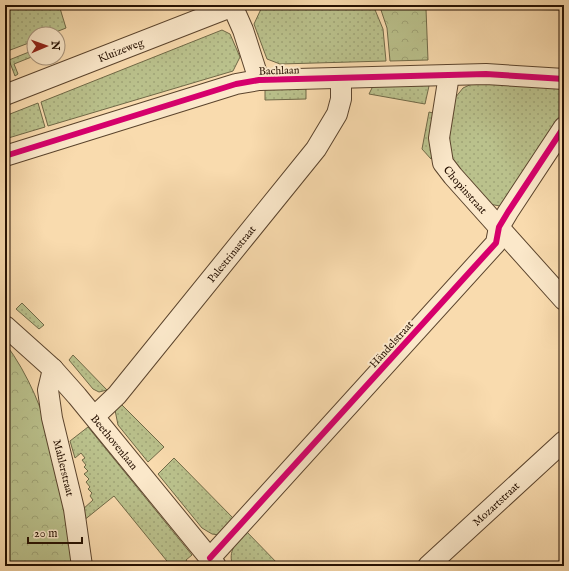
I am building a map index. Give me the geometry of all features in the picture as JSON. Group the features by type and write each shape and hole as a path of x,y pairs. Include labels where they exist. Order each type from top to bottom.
{"street":[{"path":"233,5 243,30 259,80"},
{"name":"Kluizeweg","path":"5,95 233,5"},
{"name":"Bachlaan","path":"5,156 236,84 259,80 486,74 564,79"},
{"name":"Chopinstraat","path":"449,75 439,138 443,162 453,176 564,300"},
{"name":"Palestrinastraat","path":"95,416 117,395 316,150 337,114 341,99 341,78"},
{"name":"Händelstraat","path":"213,562 496,242 499,227 564,127"},
{"name":"Beethovenlaan","path":"5,326 53,369 95,416 213,562"},
{"name":"Mahlerstraat","path":"53,369 48,390 52,418 74,509 82,566"},
{"name":"Mozartstraat","path":"428,566 564,441"}],"green space":[{"path":"5,5 59,5 65,26 26,26 26,44 5,52"},
{"path":"270,5 373,5 383,29 386,61 280,64 267,59 254,24 261,9"},
{"path":"382,5 564,5 564,10 463,8 426,9 428,60 390,61 387,28 380,7"},
{"path":"222,30 230,34 240,57 233,71 48,126 41,102"},
{"path":"26,53 26,59 14,64 18,74 15,76 9,60"},
{"path":"476,82 564,88 564,114 507,201 500,206 489,204 460,172 451,156 448,135 455,98 463,88"},
{"path":"424,84 429,86 425,104 369,94 373,86"},
{"path":"306,88 306,99 265,100 265,89"},
{"path":"38,103 45,127 5,139 5,116"},
{"path":"429,112 437,114 437,154 431,159 422,149"},
{"path":"22,303 44,325 39,329 16,309"},
{"path":"5,343 35,394 54,450 76,566 5,566"},
{"path":"73,355 107,390 99,392 93,389 69,360"},
{"path":"119,402 164,447 148,462 118,425 115,410"},
{"path":"88,427 192,555 186,560 189,565 171,566 114,496 83,521 82,510 93,500 90,496 92,493 88,489 90,487 86,482 89,479 84,474 88,471 84,467 86,465 82,460 85,458 81,453 75,458 70,441"},
{"path":"174,458 235,520 219,535 212,534 202,528 158,474"},
{"path":"245,530 280,566 233,566 231,561 232,551"}],"cycle path":[{"path":"5,156 236,84 259,80 486,74 564,79"},
{"path":"210,558 496,243 499,227 564,127"}]}
